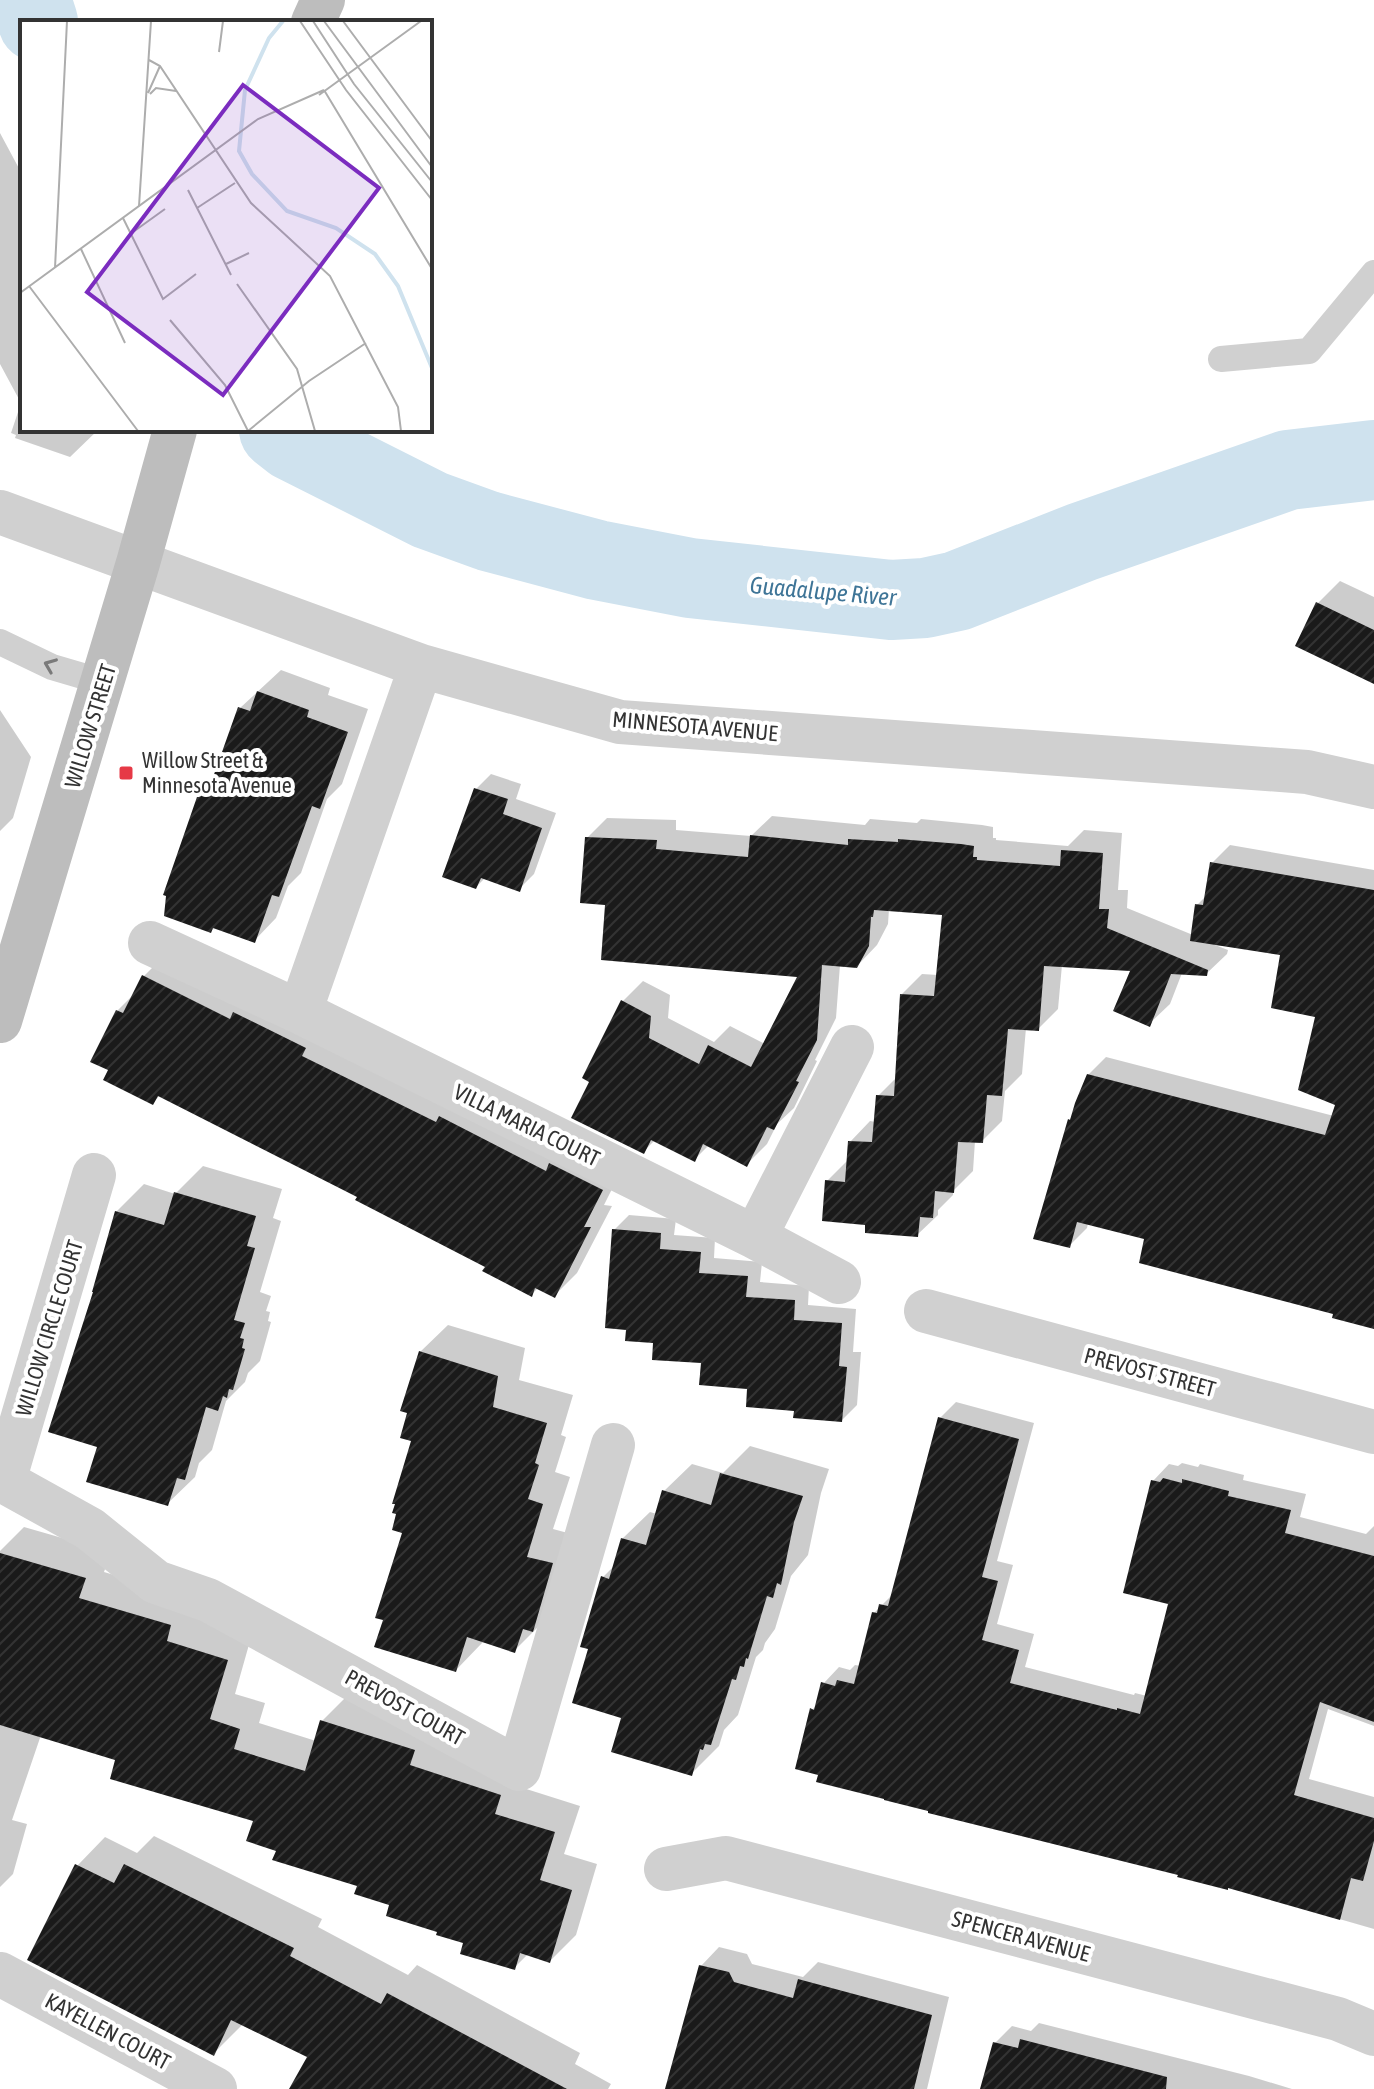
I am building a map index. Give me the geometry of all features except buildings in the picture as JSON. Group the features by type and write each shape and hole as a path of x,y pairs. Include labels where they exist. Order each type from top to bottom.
{"main road":[{"path":"314,20 323,0"},
{"name":"WILLOW STREET","path":"0,1021 103,682 172,440"}],"street":[{"name":"MINNESOTA AVENUE","path":"0,512 421,666 620,722 1307,772 1374,787"},
{"path":"300,1012 421,666"},
{"name":"VILLA MARIA COURT","path":"150,943 300,1012 755,1237 839,1282"},
{"path":"755,1237 852,1047"},
{"name":"WILLOW CIRCLE COURT","path":"2,1480 94,1175"},
{"name":"PREVOST STREET","path":"926,1311 1374,1432"},
{"name":"PREVOST COURT","path":"2,1480 90,1529 156,1582 208,1600 519,1769 613,1445"},
{"name":"SPENCER AVENUE","path":"666,1869 726,1858 1338,2019 1374,2034"},
{"name":"KAYELLEN COURT","path":"0,1974 215,2089"}],"lane":[{"path":"1221,359 1309,351 1374,273"},
{"path":"0,642 52,667 103,682"}],"waterway":[{"name":"Guadalupe River","path":"31,0 37,20"},
{"name":"Guadalupe River","path":"282,432 293,441 430,510 488,531 597,560 690,578 891,600 925,598 957,591 1082,542 1288,470 1374,460"}],"place":[{"name":"Willow Street & Minnesota Avenue","path":"126,773"}]}
